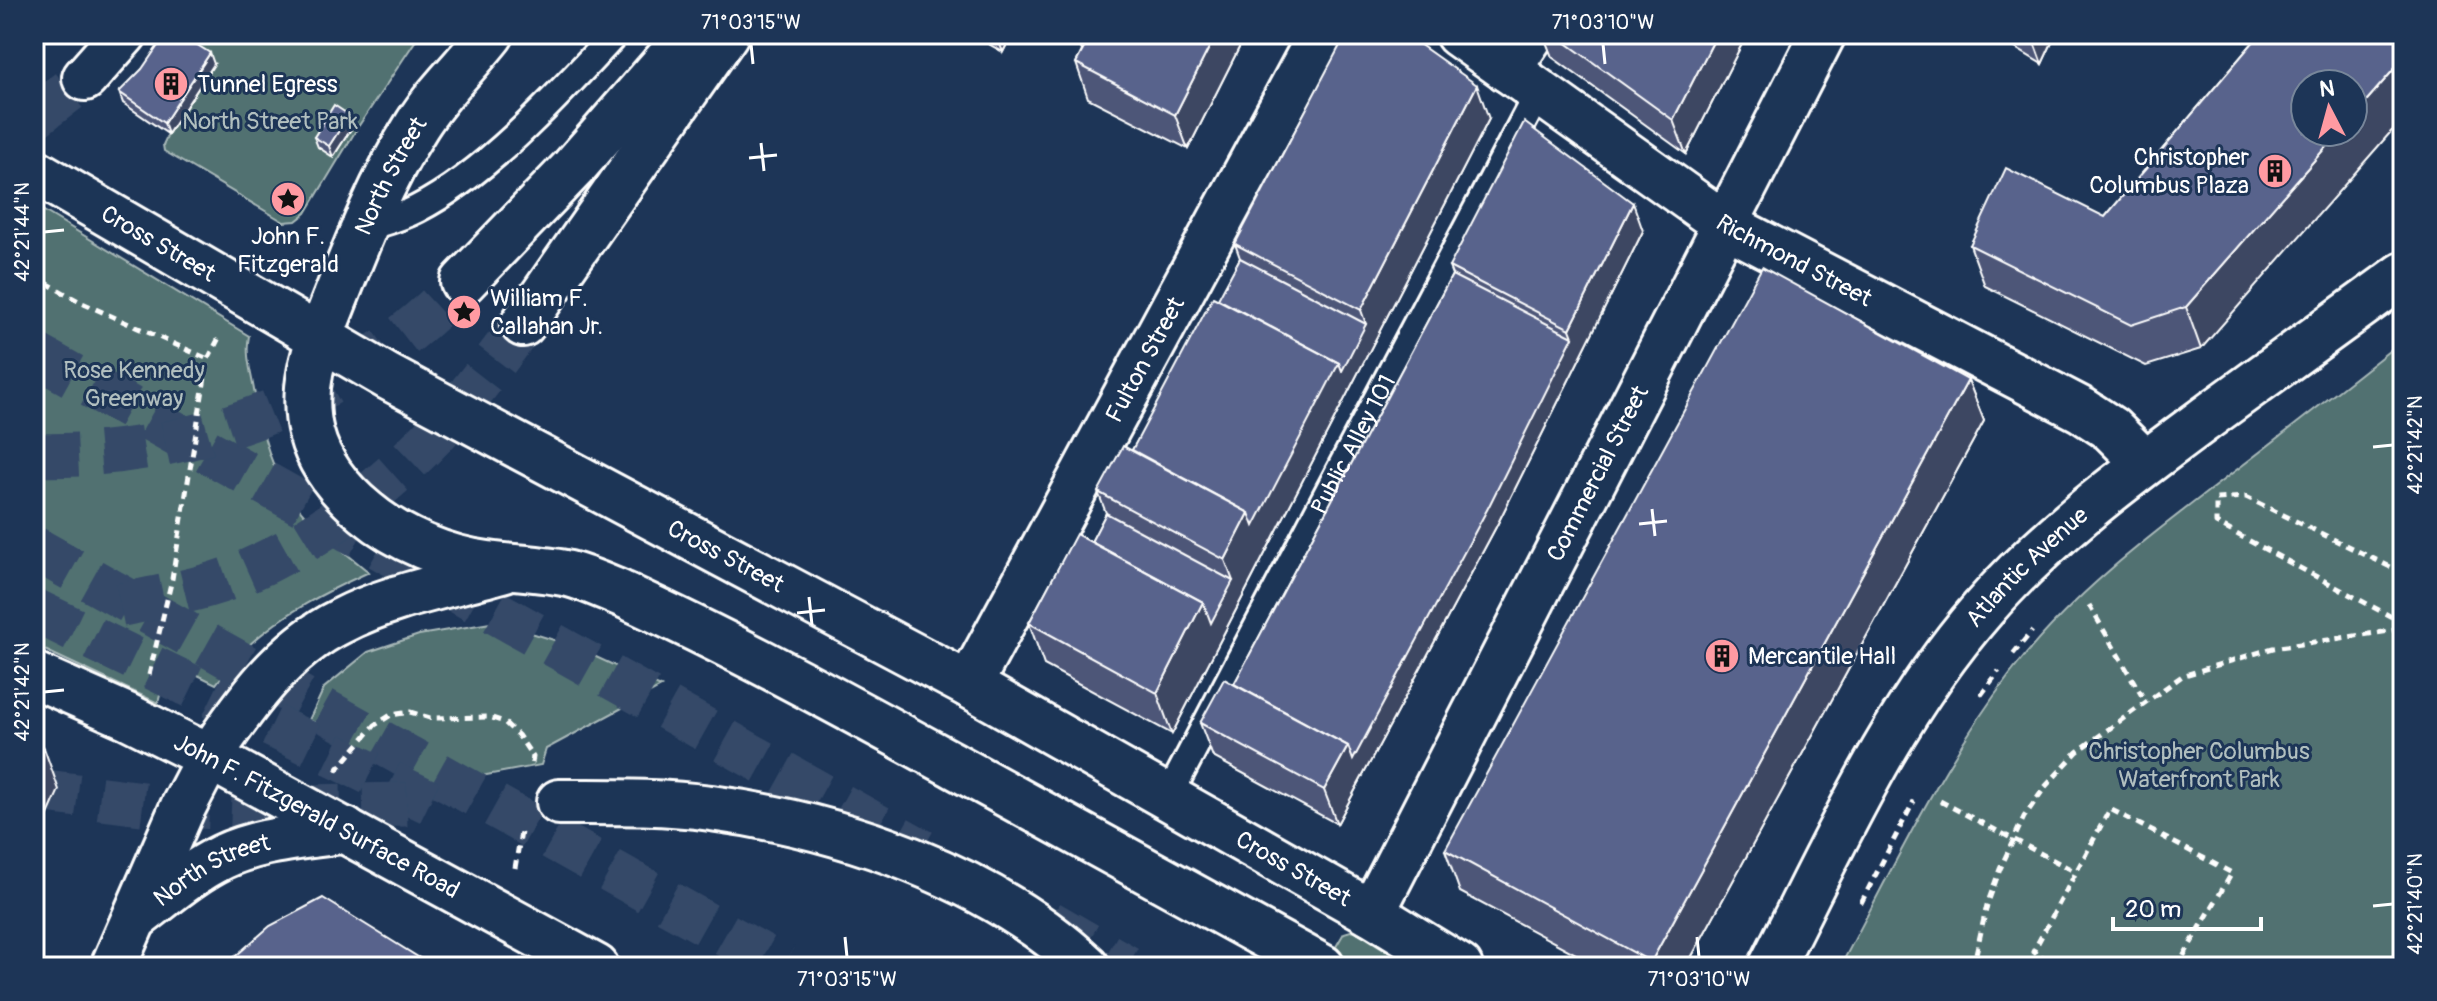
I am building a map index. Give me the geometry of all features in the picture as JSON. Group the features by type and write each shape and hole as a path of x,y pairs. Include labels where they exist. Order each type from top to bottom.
{"main road":[{"path":"85,78 124,34"},
{"name":"North Street","path":"491,34 433,101 379,193 320,337 308,377 306,405 318,450 339,484 380,523 418,543 468,560 544,569 587,579 692,627 815,690 1322,967"},
{"path":"463,282 573,168 690,34"},
{"path":"523,324 726,34"},
{"name":"Fulton Street","path":"969,685 1321,34"},
{"name":"Richmond Street","path":"1458,34 1726,225 2082,410 2111,429 2145,463"},
{"path":"1523,82 1532,34"},
{"name":"Commercial Street","path":"1372,913 1823,34"},
{"name":"Cross Street","path":"34,171 388,377 969,685 1372,913 1460,967"},
{"name":"Atlantic Avenue","path":"1771,967 1906,714 1954,645 2023,566 2145,463 2403,275"},
{"name":"North Street","path":"113,967 182,809 209,757 236,717 299,648 320,633 361,612 515,567"},
{"name":"John F. Fitzgerald Surface Road","path":"34,675 209,757 596,967"},
{"path":"545,786 753,815 833,834 945,873 979,890 1048,934 1087,967"},
{"name":"North Street","path":"135,918 224,856 258,845 345,830"}],"lane":[{"path":"364,228 416,210 475,170 549,104 615,34"},
{"name":"Public Alley 101","path":"1168,797 1523,82"}],"path":[{"path":"34,276 82,303 208,359"},
{"path":"144,685 149,676 172,579 208,359 223,331"},
{"path":"2403,573 2246,497 2216,499 2216,523 2403,623"},
{"path":"2089,605 2145,701"},
{"name":"Atlantic Avenue","path":"1972,707 2035,629"},
{"path":"1973,967 1987,905 2024,817 2045,787 2077,752 2182,676 2224,662 2310,641 2403,629"},
{"path":"335,772 375,725 391,715 410,712 430,718 489,717 504,722 518,735 533,757 545,786"},
{"path":"1858,908 1915,799"},
{"path":"1940,801 2076,872"},
{"path":"2061,967 2033,952 2110,809 2232,873 2177,967"},
{"path":"515,868 522,826"}],"green space":[{"name":"North Street Park","path":"177,34 420,34 306,213 296,221 284,222 164,151 168,134 214,64"},
{"name":"Rose Kennedy Greenway","path":"34,205 249,336 249,363 259,415 280,479 313,524 369,572 276,623 244,650 216,684 169,661 158,703 34,645"},
{"name":"Christopher Columbus Waterfront Park","path":"2403,340 2403,967 1840,967 1941,779 1986,707 2034,644 2114,566"},
{"path":"496,622 570,645 661,687 546,749 541,765 438,784 309,720 324,688 368,652 419,635"},
{"path":"1354,930 1412,967 1324,967 1344,933"}],"building":[{"name":"Tunnel Egress","path":"166,34 180,34 210,53 164,123 119,92 142,69"},
{"path":"1080,34 1216,34 1175,115 1076,63 1089,39"},
{"path":"1346,34 1405,34 1477,85 1361,310 1235,244"},
{"path":"1554,34 1717,34 1673,120"},
{"path":"2260,34 2403,34 2403,59 2369,98 2369,68 2289,68 2289,148 2325,148 2186,307 2131,325 1970,245 2006,168 2105,217"},
{"path":"334,105 349,115 329,146 314,137"},
{"path":"1524,122 1633,203 1570,329 1449,267"},
{"path":"1240,258 1366,324 1342,371 1339,363 1218,299"},
{"name":"Mercantile Hall","path":"1762,267 1968,380 1651,962 1445,850"},
{"path":"1452,275 1573,337 1489,506 1353,760 1348,746 1234,684"},
{"path":"1213,297 1339,363 1254,526 1249,513 1132,450"},
{"path":"1123,446 1249,513 1225,560 1098,492"},
{"path":"1106,513 1233,581 1211,623 1203,602 1091,542"},
{"path":"1076,534 1203,602 1157,693 1029,623"},
{"path":"1224,679 1348,746 1324,790 1200,723"},
{"path":"34,744 44,748 34,770"},
{"path":"323,898 434,967 223,967 270,926"}],"tunnel":[{"path":"34,117 85,78"},
{"path":"34,455 133,449 181,440 276,409 364,363 412,329 463,282"},
{"path":"120,605 195,589 238,575 292,548 344,515 435,434 523,324"},
{"path":"34,354 922,851"},
{"path":"34,548 783,967"},
{"path":"34,610 442,808"},
{"path":"34,790 154,805 233,808 427,804"},
{"path":"1049,922 1127,967"}],"place":[{"name":"Tunnel Egress","path":"171,84"},
{"name":"Christopher Columbus Plaza","path":"2275,171"},
{"name":"John F. Fitzgerald","path":"288,199"},
{"name":"William F. Callahan Jr.","path":"464,312"},
{"name":"Mercantile Hall","path":"1722,656"}]}
